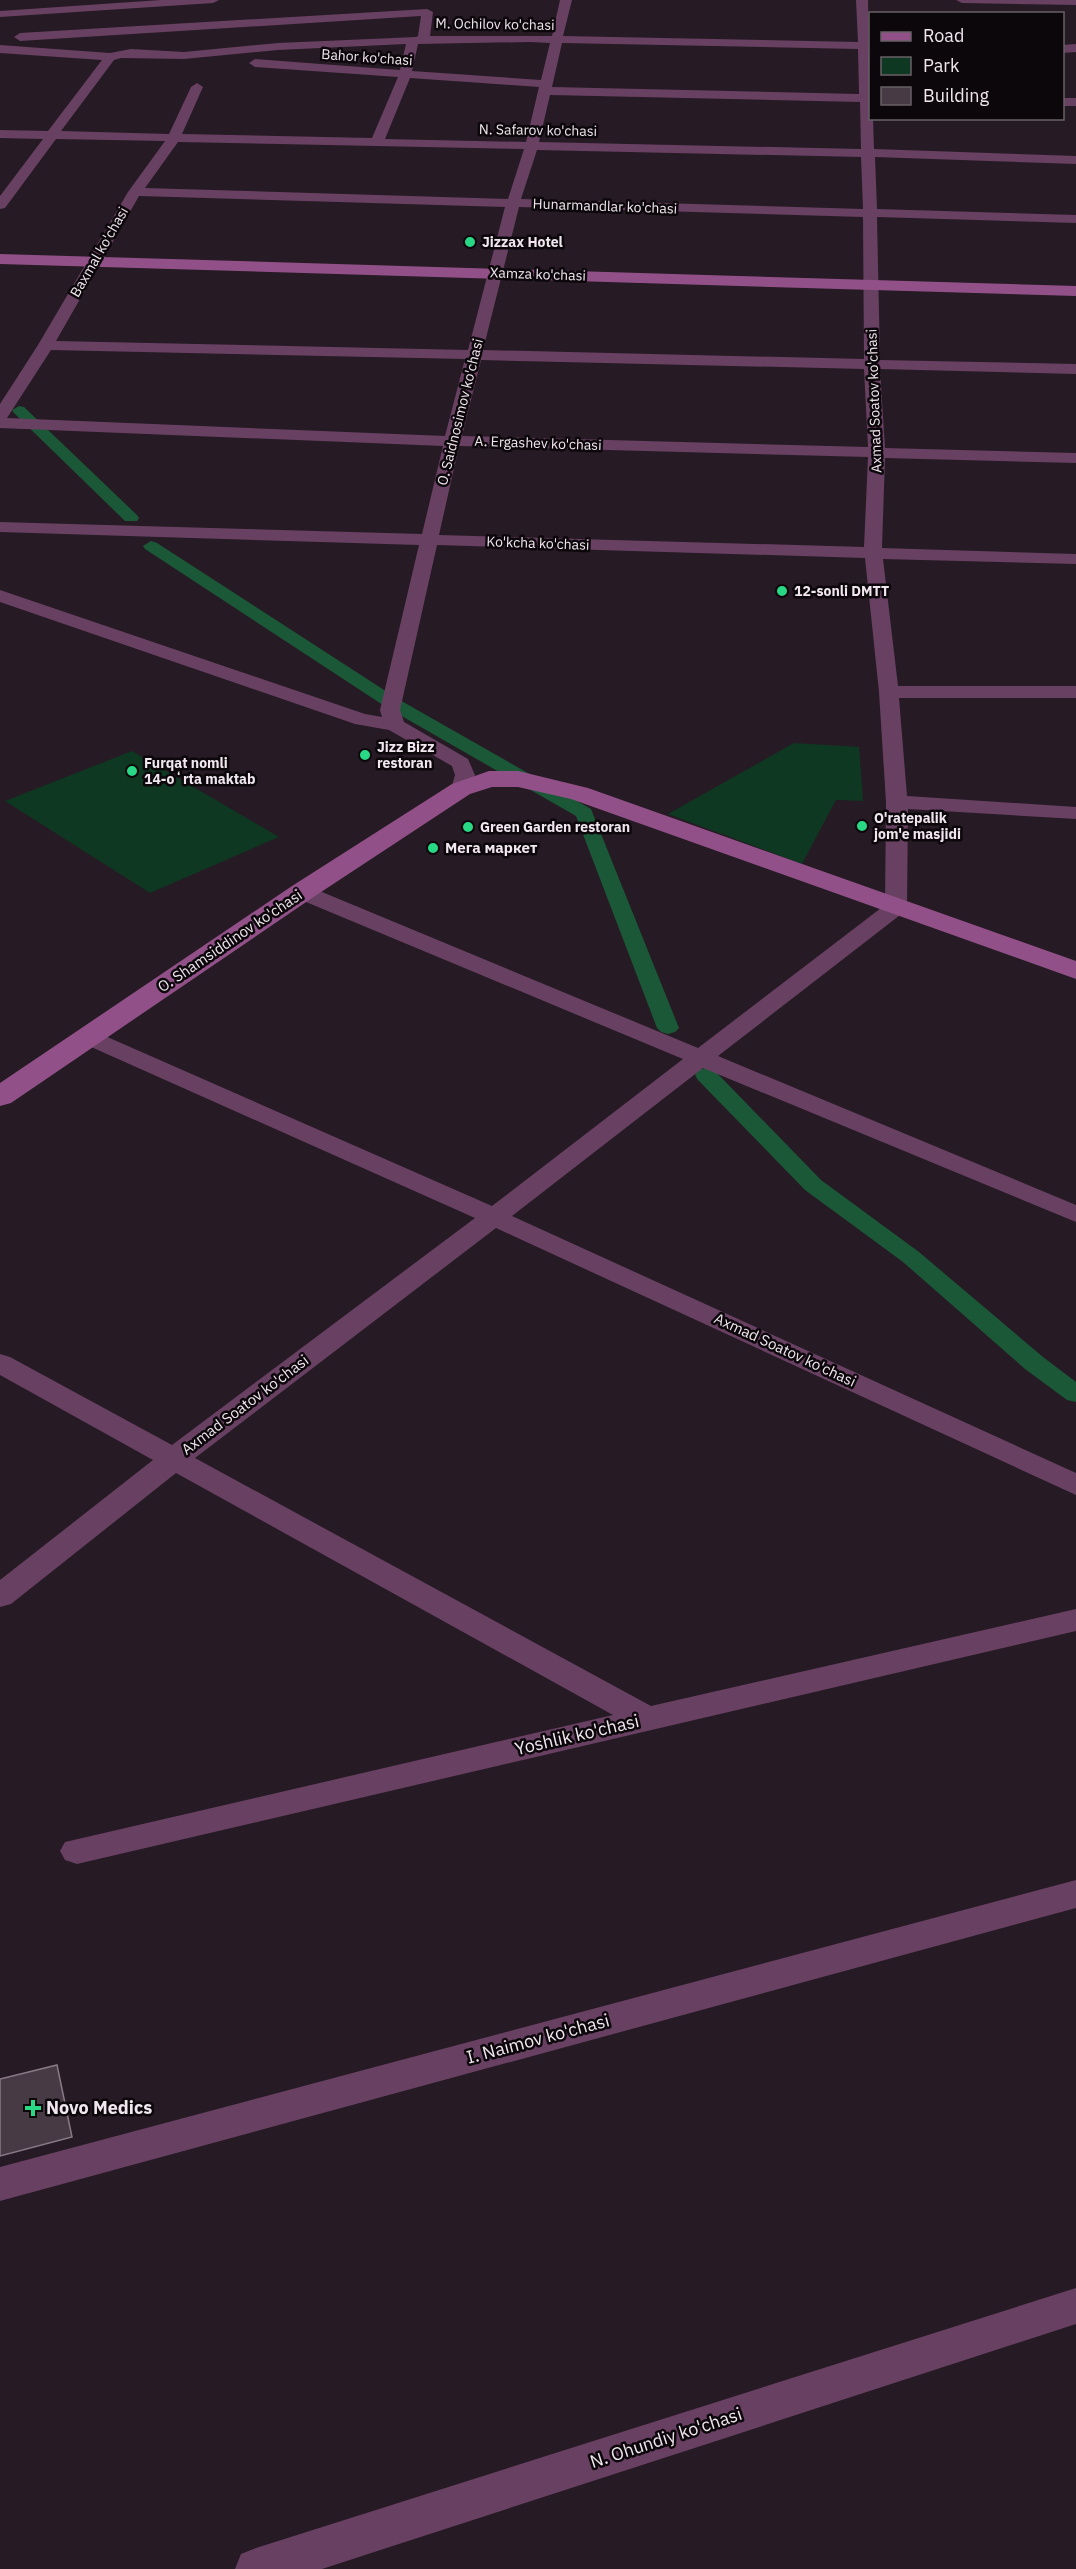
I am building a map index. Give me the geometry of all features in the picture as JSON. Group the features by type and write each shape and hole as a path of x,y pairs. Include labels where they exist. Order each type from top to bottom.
{"main road":[{"name":"Xamza ko'chasi","path":"0,259 1076,291"},
{"name":"O. Shamsiddinov ko'chasi","path":"0,1097 302,892 461,789 489,779 527,781 579,793 896,907"},
{"path":"896,907 1076,971"}],"street":[{"path":"4,0 5,13 20,37"},
{"path":"5,13 213,0"},
{"path":"377,142 405,75 413,40 424,38 431,0"},
{"name":"O. Saidnosimov ko'chasi","path":"395,725 390,710 428,540 495,272 532,145 566,0"},
{"name":"Axmad Soatov ko'chasi","path":"0,1596 175,1458 494,1217 896,907 897,802 889,692 873,553 877,453 872,365 867,153 868,98 862,0"},
{"path":"962,0 1076,2"},
{"path":"0,61 5,49 20,37 427,12"},
{"name":"M. Ochilov ko'chasi","path":"110,57 125,51 185,56 227,51 424,38 865,46"},
{"path":"5,49 110,57"},
{"name":"Bahor ko'chasi","path":"185,56 287,69 405,75 546,88 868,98"},
{"path":"0,205 110,57"},
{"path":"239,69 287,69 322,75"},
{"name":"Baxmal ko'chasi","path":"0,417 46,345 135,192 174,138 197,87"},
{"name":"N. Safarov ko'chasi","path":"0,134 867,153 1076,160"},
{"name":"Hunarmandlar ko'chasi","path":"135,192 1076,219"},
{"path":"46,345 1076,369"},
{"name":"A. Ergashev ko'chasi","path":"0,423 452,441 1076,458"},
{"name":"Ko'kcha ko'chasi","path":"0,527 1076,559"},
{"path":"0,596 362,720 395,725 461,763 465,775 461,789"},
{"path":"889,692 1076,692"},
{"path":"897,802 1076,813"},
{"path":"302,892 701,1056 1076,1214"},
{"path":"88,1037 494,1217"},
{"name":"Axmad Soatov ko'chasi","path":"494,1217 1073,1477"},
{"path":"0,1363 647,1719"},
{"name":"Yoshlik ko'chasi","path":"77,1851 1076,1620"},
{"name":"I. Naimov ko'chasi","path":"0,2184 1076,1894"},
{"name":"N. Ohundiy ko'chasi","path":"256,2569 1076,2306"}],"green space":[{"path":"794,743 859,747 863,801 836,800 802,864 668,814"},
{"path":"132,751 279,837 150,893 5,801"}],"building":[{"name":"Novo Medics","path":"57,2065 72,2137 0,2156 0,2079"}],"waterway":[{"path":"19,410 131,518"},
{"path":"151,546 392,703 584,813 668,1028"},
{"path":"706,1075 813,1185 911,1257 1034,1363 1076,1394"}],"place":[{"name":"Jizzax Hotel","path":"470,242"},
{"name":"12-sonli DMTT","path":"782,591"},
{"name":"Jizz Bizz restoran","path":"365,755"},
{"name":"Furqat nomli 14-oʻrta maktab","path":"132,771"},
{"name":"O'ratepalik jom'e masjidi","path":"862,826"},
{"name":"Green Garden restoran","path":"468,827"},
{"name":"Мега маркет","path":"433,848"},
{"name":"Novo Medics","path":"33,2108"}]}
